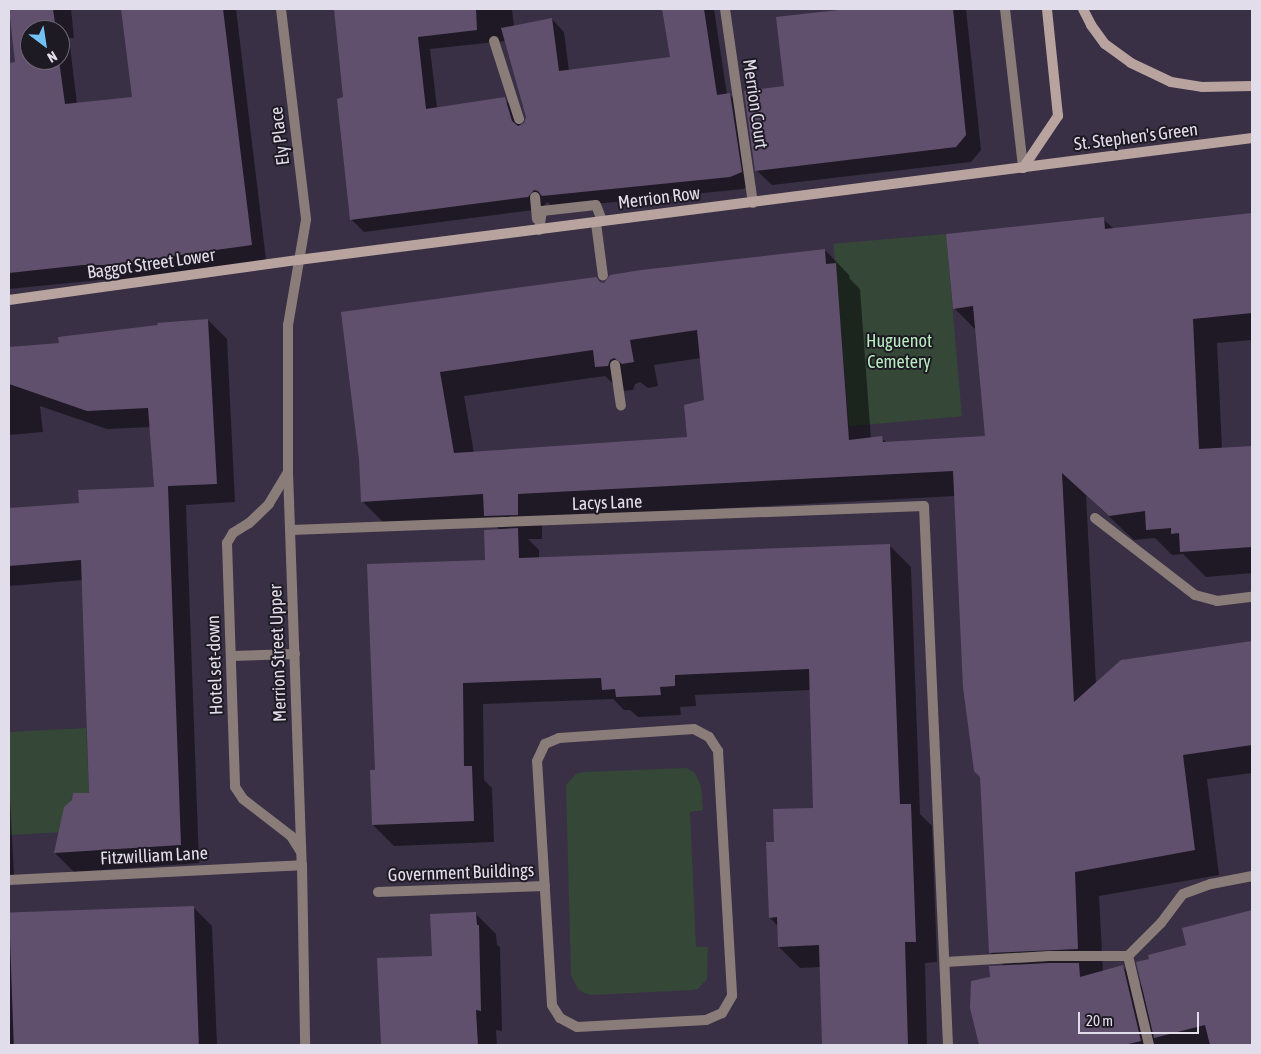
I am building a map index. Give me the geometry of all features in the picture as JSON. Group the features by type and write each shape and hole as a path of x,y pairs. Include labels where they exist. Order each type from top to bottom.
{"main road":[{"name":"St. Stephen's Green","path":"1023,168 1058,116 1047,9"},
{"path":"1083,9 1091,26 1105,44 1130,63 1171,82 1202,87 1252,86"},
{"name":"St. Stephen's Green","path":"1023,168 1252,138"},
{"name":"Merrion Row","path":"298,260 1023,168"},
{"name":"Baggot Street Lower","path":"9,300 298,260"}],"street":[{"name":"Ely Place","path":"281,9 306,220 298,260"},
{"name":"Merrion Court","path":"725,9 753,203"},
{"path":"1005,9 1023,168"},
{"path":"494,41 519,119"},
{"path":"535,197 538,230"},
{"path":"538,230 542,211 596,205 603,276"},
{"name":"Merrion Street Upper","path":"298,260 288,324 288,472 302,865 305,1045"},
{"path":"615,365 621,406"},
{"name":"Hotel set-down","path":"288,472 269,504 250,523 233,533 227,543 235,786 243,799 291,836 301,852"},
{"name":"Lacys Lane","path":"291,530 924,506 945,962"},
{"path":"1095,518 1195,595 1217,601 1252,597"},
{"path":"231,656 295,654"},
{"path":"694,729 709,737 718,751 732,996 722,1013 706,1020 577,1027 560,1018 552,1005 544,886 537,761 545,744 559,738 694,729"},
{"name":"Fitzwilliam Lane","path":"9,880 302,865"},
{"path":"948,1045 945,962 1049,956 1128,956 1161,923 1183,894 1210,884 1252,876"},
{"name":"Government Buildings","path":"378,892 544,886"},
{"path":"1128,956 1149,1044"}],"green space":[{"name":"Huguenot Cemetery","path":"946,234 962,416 849,426 833,244"},
{"path":"86,728 89,793 73,794 63,832 9,835 9,732"},
{"path":"687,768 695,773 701,786 703,810 690,812 696,947 708,947 707,979 698,989 692,990 592,995 584,993 578,989 571,975 566,785 576,774 583,772"}],"building":[{"path":"9,9 53,9 55,20 20,20 20,70 60,70 65,104 132,97 121,9 223,9 252,245 108,265 83,265 9,273 9,63 15,62"},
{"path":"334,9 476,9 477,30 418,37 426,109 505,97 512,121 518,126 524,123 526,117 501,28 552,18 559,71 670,57 662,9 704,9 717,95 730,93 742,172 730,177 542,196 538,191 534,190 528,197 350,220 337,99 343,97"},
{"path":"847,9 953,9 966,135 956,147 755,171 744,91 784,86 776,17"},
{"path":"1252,213 1252,313 1193,319 1199,449 1252,446 1252,547 1180,552 1179,533 1171,534 1171,528 1146,530 1145,511 1109,516 1062,473 1074,702 1121,660 1252,641 1252,745 1183,755 1195,850 1075,872 1078,949 989,953 980,777 974,771 963,687 953,471 518,494 518,515 484,516 483,494 361,502 359,459 341,312 596,277 600,282 604,283 610,275 641,270 825,249 826,264 836,263 849,440 882,436 883,442 985,436 973,306 953,309 946,234 1104,217 1105,229","holes":["697,330 704,400 684,405 687,437 454,453 440,372 593,350 595,367 608,366 610,360 614,358 622,364 634,362 630,340"]},
{"path":"208,319 217,484 168,486 181,845 54,853 64,807 72,800 73,793 89,793 81,560 9,566 9,508 79,503 78,490 154,487 148,408 87,411 9,384 9,347 59,343 58,337 158,325 157,323"},
{"path":"518,528 519,558 890,544 900,804 911,804 916,942 905,942 908,1045 822,1045 819,945 778,947 777,917 769,918 766,842 774,842 773,809 813,808 809,669 675,675 675,686 660,687 661,695 616,697 615,689 602,690 601,678 463,683 464,766 472,766 474,821 372,825 370,770 375,770 367,564 485,560 484,530"},
{"path":"194,906 199,1045 14,1045 9,912"},
{"path":"1252,910 1252,1045 1210,1045 1205,1025 1154,1038 1136,962 1149,959 1148,955 1186,945 1182,928"},
{"path":"476,912 477,925 479,925 481,1011 476,1010 478,1045 381,1045 377,958 432,956 430,914"},
{"path":"1079,963 1080,977 1123,965 1141,1041 1124,1045 979,1045 970,1008 971,981 990,977 989,966"}]}
